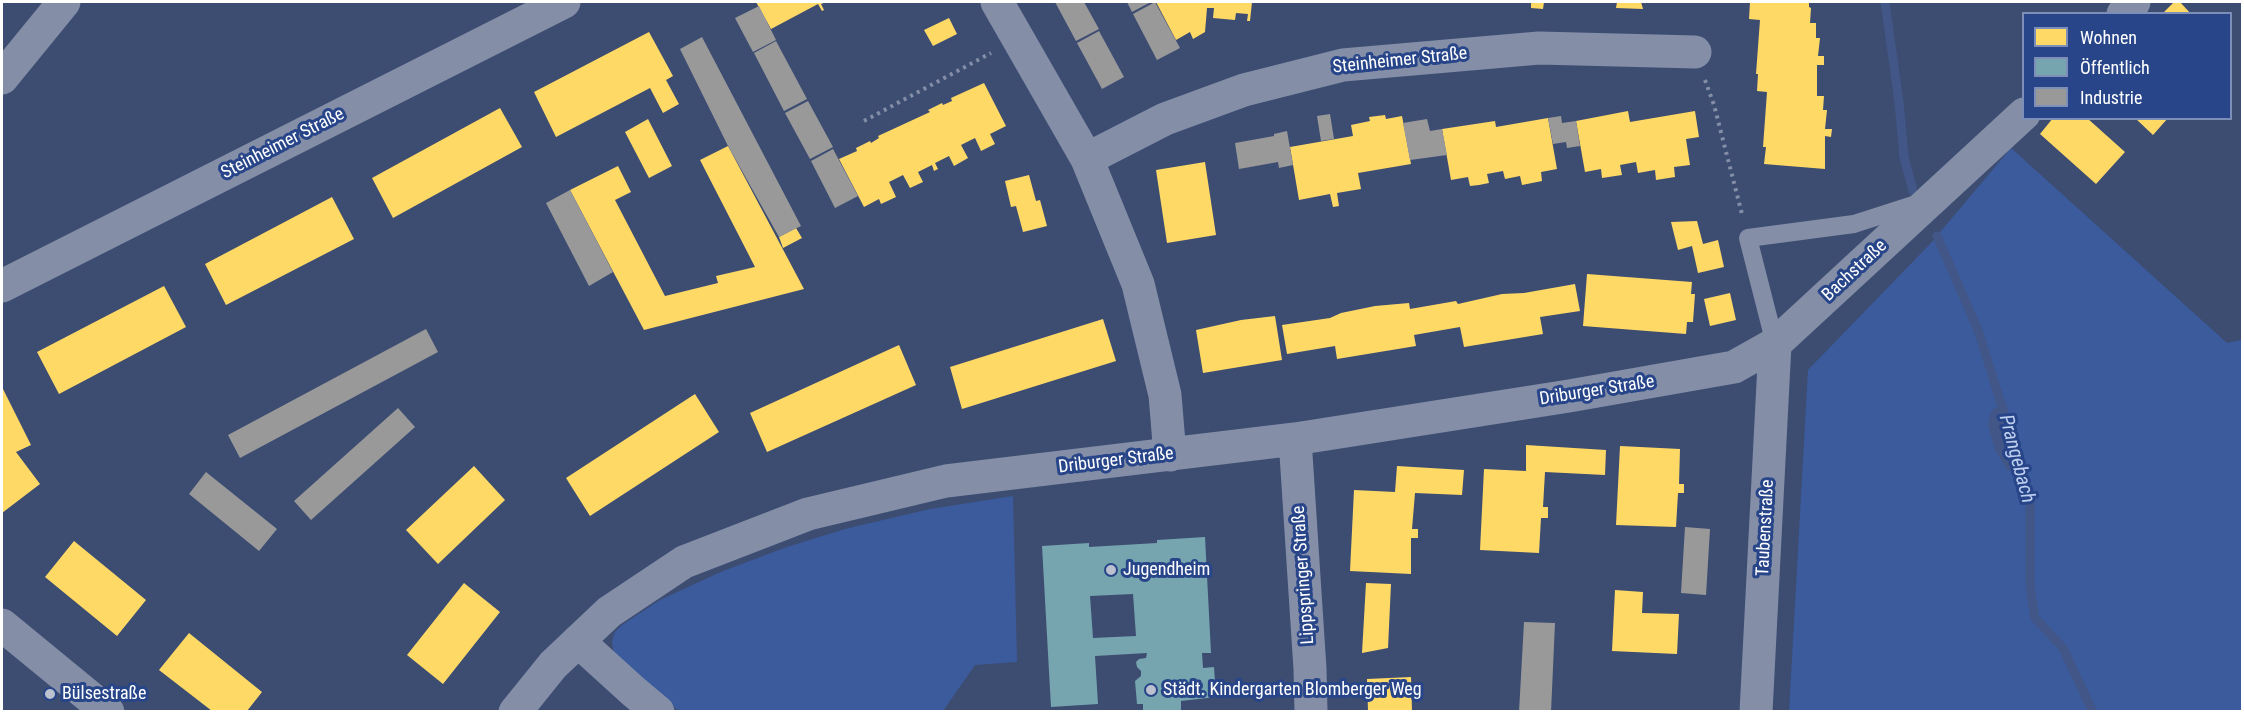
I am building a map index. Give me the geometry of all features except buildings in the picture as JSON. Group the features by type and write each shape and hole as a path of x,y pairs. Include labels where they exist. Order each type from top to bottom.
{"street":[{"path":"2,78 64,2"},
{"name":"Steinheimer Straße","path":"2,286 564,2"},
{"path":"997,2 1087,159 1138,284 1165,395 1170,455"},
{"name":"Steinheimer Straße","path":"1087,159 1175,115 1244,90 1343,65 1539,48 1695,52"},
{"name":"Bachstraße","path":"1776,344 2022,116"},
{"name":"Driburger Straße","path":"515,711 553,664 609,612 684,562 808,514 946,482 1295,439 1569,396 1734,367 1776,344"},
{"name":"Taubenstraße","path":"1756,711 1776,344"},
{"name":"Lippspringer Straße","path":"1295,439 1311,711"},
{"path":"2,625 108,711"},
{"path":"578,641 633,692 658,711"}],"lane":[{"name":"Bachstraße","path":"1748,238 1854,224 1935,198"},
{"path":"1748,238 1776,344"}],"path":[{"path":"864,121 1018,38"},
{"path":"1695,52 1714,105 1748,238"}],"shaded area":[{"path":"2011,148 2227,343 2242,340 2242,711 1789,712 1808,370 1930,244"},
{"path":"1013,496 1017,662 975,665 943,711 679,711 653,692 614,654 612,641 615,632 622,625 660,600 723,571 787,547 845,529 930,509"}],"water":[{"path":"2003,407 2020,470 2007,470 1995,450 1988,425 1994,408"}],"waterway":[{"name":"Prangebach","path":"1885,2 1904,157 1913,191"},
{"name":"Prangebach","path":"1937,236 1978,330 2030,496 2030,586 2035,618 2063,648 2093,712"}],"place":[{"name":"Jugendheim","path":"1111,570"},
{"name":"Städt. Kindergarten Blomberger Weg","path":"1151,690"},
{"name":"Bülsestraße","path":"50,694"}]}
